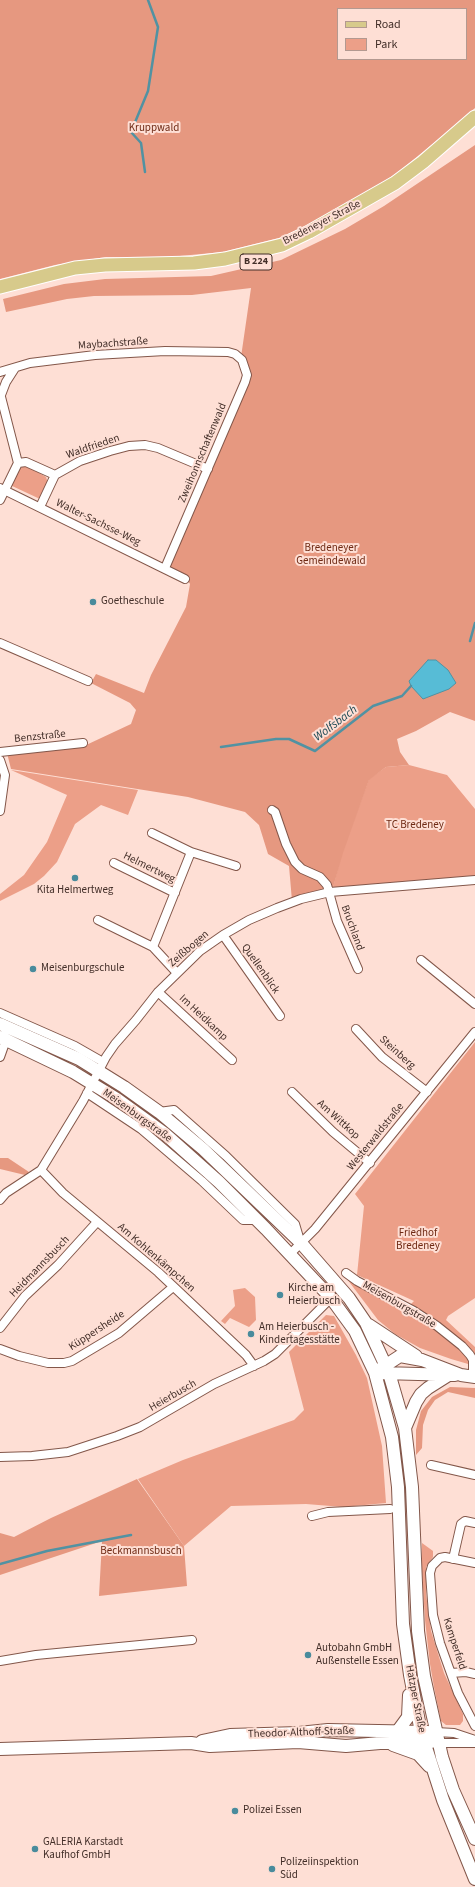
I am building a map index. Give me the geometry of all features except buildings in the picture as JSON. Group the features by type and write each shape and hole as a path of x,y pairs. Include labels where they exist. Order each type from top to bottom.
{"main road":[{"name":"Bredeneyer Straße","path":"0,286 75,268 105,265 202,262 225,259 282,244 315,229 396,183 441,147 475,116"},
{"name":"Bredeneyer Straße","path":"0,296 44,284 78,277 106,274 193,272 226,268 284,253 369,210 400,190 475,128"},
{"name":"Meisenburgstraße","path":"0,1024 79,1059 101,1067 159,1112 203,1149 301,1243 349,1298 366,1323 388,1368"},
{"name":"Meisenburgstraße","path":"3,1038 73,1072 90,1089 164,1133 257,1220 331,1298 355,1332 374,1373"},
{"path":"366,1323 422,1360"},
{"path":"374,1373 388,1368 400,1356 422,1360 470,1376"},
{"path":"388,1368 447,1376 470,1376"},
{"name":"Hatzper Straße","path":"388,1368 405,1428 412,1487 418,1631 424,1676 437,1737 453,1790 475,1839"},
{"name":"Hatzper Straße","path":"374,1373 392,1437 394,1509 403,1623 410,1675 422,1737 456,1836 475,1879"},
{"path":"405,1428 421,1394 447,1376"},
{"path":"397,1732 408,1716 410,1675"},
{"name":"Theodor-Althoff-Straße","path":"0,1748 191,1743 230,1735 299,1733 328,1730 397,1732 422,1737"},
{"name":"Theodor-Althoff-Straße","path":"191,1743 210,1746 298,1742 346,1746 422,1737 437,1737"},
{"path":"380,1743 396,1746 418,1754 433,1771"}],"street":[{"name":"Maybachstraße","path":"0,372 30,363 95,355 165,351 228,352"},
{"name":"Zweihonnschaftenwald","path":"165,568 247,375 242,360 235,354 228,352"},
{"path":"0,500 2,489 18,463 1,394 6,382 15,368"},
{"name":"Waldfrieden","path":"55,475 80,461 110,451 129,446 145,445 158,448 208,469"},
{"path":"18,463 26,462 55,475 40,507"},
{"name":"Walter-Sachsse-Weg","path":"2,489 185,579"},
{"path":"0,643 88,681"},
{"name":"Benzstraße","path":"0,752 83,743"},
{"path":"0,760 5,775 0,811"},
{"path":"272,810 275,812 286,844 295,862 302,869 320,877 330,892"},
{"path":"152,833 191,852 236,866"},
{"name":"Helmertweg","path":"153,946 191,852"},
{"name":"Helmertweg","path":"114,863 175,893"},
{"name":"Zeißbogen","path":"90,1089 115,1044 158,992 200,951 223,935 249,920 300,899 330,892 475,880"},
{"name":"Bruchland","path":"330,892 337,921 358,969"},
{"path":"98,920 153,946 178,973"},
{"name":"Quellenblick","path":"223,935 280,1016"},
{"path":"421,960 475,1004"},
{"name":"Im Heidkamp","path":"158,992 232,1060"},
{"name":"Meisenburgstraße","path":"0,1013 74,1046 101,1067"},
{"name":"Steinberg","path":"356,1028 382,1056 426,1092"},
{"name":"Westerwaldstraße","path":"290,1254 315,1229 339,1198 370,1163 475,1032"},
{"path":"0,1057 3,1038"},
{"path":"0,1200 6,1193 41,1170 90,1089"},
{"name":"Am Wittkop","path":"292,1092 333,1132 370,1163"},
{"name":"Am Kohlenkämpchen","path":"41,1170 63,1194 140,1257 173,1287 246,1355 254,1366"},
{"name":"Heidmannsbusch","path":"0,1328 25,1296 58,1265 97,1222"},
{"name":"Meisenburgstraße","path":"346,1273 357,1281 426,1318 456,1341 473,1360 470,1376"},
{"name":"Küppersheide","path":"0,1349 19,1356 48,1363 64,1363 72,1361 118,1332 173,1287"},
{"name":"Heierbusch","path":"0,1457 62,1453 118,1436 161,1416 229,1376 254,1366 275,1354 331,1298"},
{"path":"431,1465 475,1475"},
{"path":"312,1516 333,1512 394,1509 405,1511 414,1521"},
{"path":"453,1559 461,1524 466,1521 475,1523"},
{"name":"Kamperfeld","path":"475,1563 440,1558 432,1566 430,1573 433,1615 440,1643 458,1693 475,1726"},
{"path":"0,1661 192,1640"},
{"path":"451,1673 466,1672 475,1674"},
{"path":"437,1737 454,1733 475,1740"},
{"path":"437,1737 475,1743"}],"green space":[{"name":"Kruppwald","path":"0,0 475,0 475,108 397,173 364,194 306,226 279,238 223,252 158,258 106,257 55,265 0,279"},
{"name":"Bredeneyer Gemeindewald","path":"475,145 475,721 450,712 416,731 397,739 400,752 409,765 386,767 369,780 343,853 332,891 292,901 289,866 268,854 259,825 245,812 188,797 11,769 7,753 84,746 131,724 136,710 130,703 91,683 96,674 144,693 151,675 186,607 190,584 186,578 166,567 246,383 241,357 251,288 192,295 94,296 67,299 6,312 3,299 64,284 105,279 211,276 281,260 345,229 384,206"},
{"path":"22,467 29,467 46,477 48,483 40,499 10,485 18,469"},
{"name":"TC Bredeney","path":"409,765 447,775 475,809 475,879 332,891 342,853 369,779 386,767"},
{"path":"11,770 138,790 128,815 101,805 75,824 57,862 44,876 34,884 0,901 0,894 24,875 47,842 67,795"},
{"name":"Friedhof Bredeney","path":"475,1042 475,1298 448,1316 446,1320 475,1347 475,1366 420,1348 395,1334 378,1320 347,1279 406,1309 414,1301 357,1275 364,1206 355,1194"},
{"path":"0,1158 8,1158 29,1172 25,1175 0,1169"},
{"path":"245,1288 255,1297 256,1320 249,1327 230,1318 225,1324 221,1321 235,1306 233,1290"},
{"path":"326,1315 334,1316 367,1378 382,1446 386,1503 343,1507 306,1504 231,1506 184,1546 138,1479 183,1460 294,1420 304,1410 289,1352"},
{"path":"450,1387 475,1388 475,1398 448,1392 435,1400 428,1410 423,1425 422,1448 416,1455 416,1430 421,1411 432,1397"},
{"name":"Beckmannsbusch","path":"137,1479 184,1546 187,1586 99,1596 102,1541 0,1575 0,1533 14,1537 51,1518"},
{"path":"422,1543 433,1551 433,1557 426,1567 426,1594 431,1631 444,1673 463,1714 463,1721 460,1725 446,1725 441,1721 430,1664 425,1620"}],"water":[{"path":"428,660 436,660 448,670 456,683 449,689 423,699 411,686 409,681"}],"waterway":[{"path":"145,172 141,143 131,132 148,91 158,27 148,0"},
{"name":"Wolfsbach","path":"470,641 475,623"},
{"name":"Wolfsbach","path":"221,747 276,739 289,739 315,751 373,706 402,696 411,686"},
{"path":"0,1564 47,1551 131,1535"}],"place":[{"name":"Goetheschule","path":"93,602"},
{"name":"Kita Helmertweg","path":"75,878"},
{"name":"Meisenburgschule","path":"33,969"},
{"name":"Kirche am Heierbusch","path":"280,1295"},
{"name":"Am Heierbusch - Kindertagesstätte","path":"251,1334"},
{"name":"Autobahn GmbH Außenstelle Essen","path":"308,1655"},
{"name":"Polizei Essen","path":"235,1811"},
{"name":"GALERIA Karstadt Kaufhof GmbH","path":"35,1849"},
{"name":"Polizeiinspektion Süd","path":"272,1869"}]}
